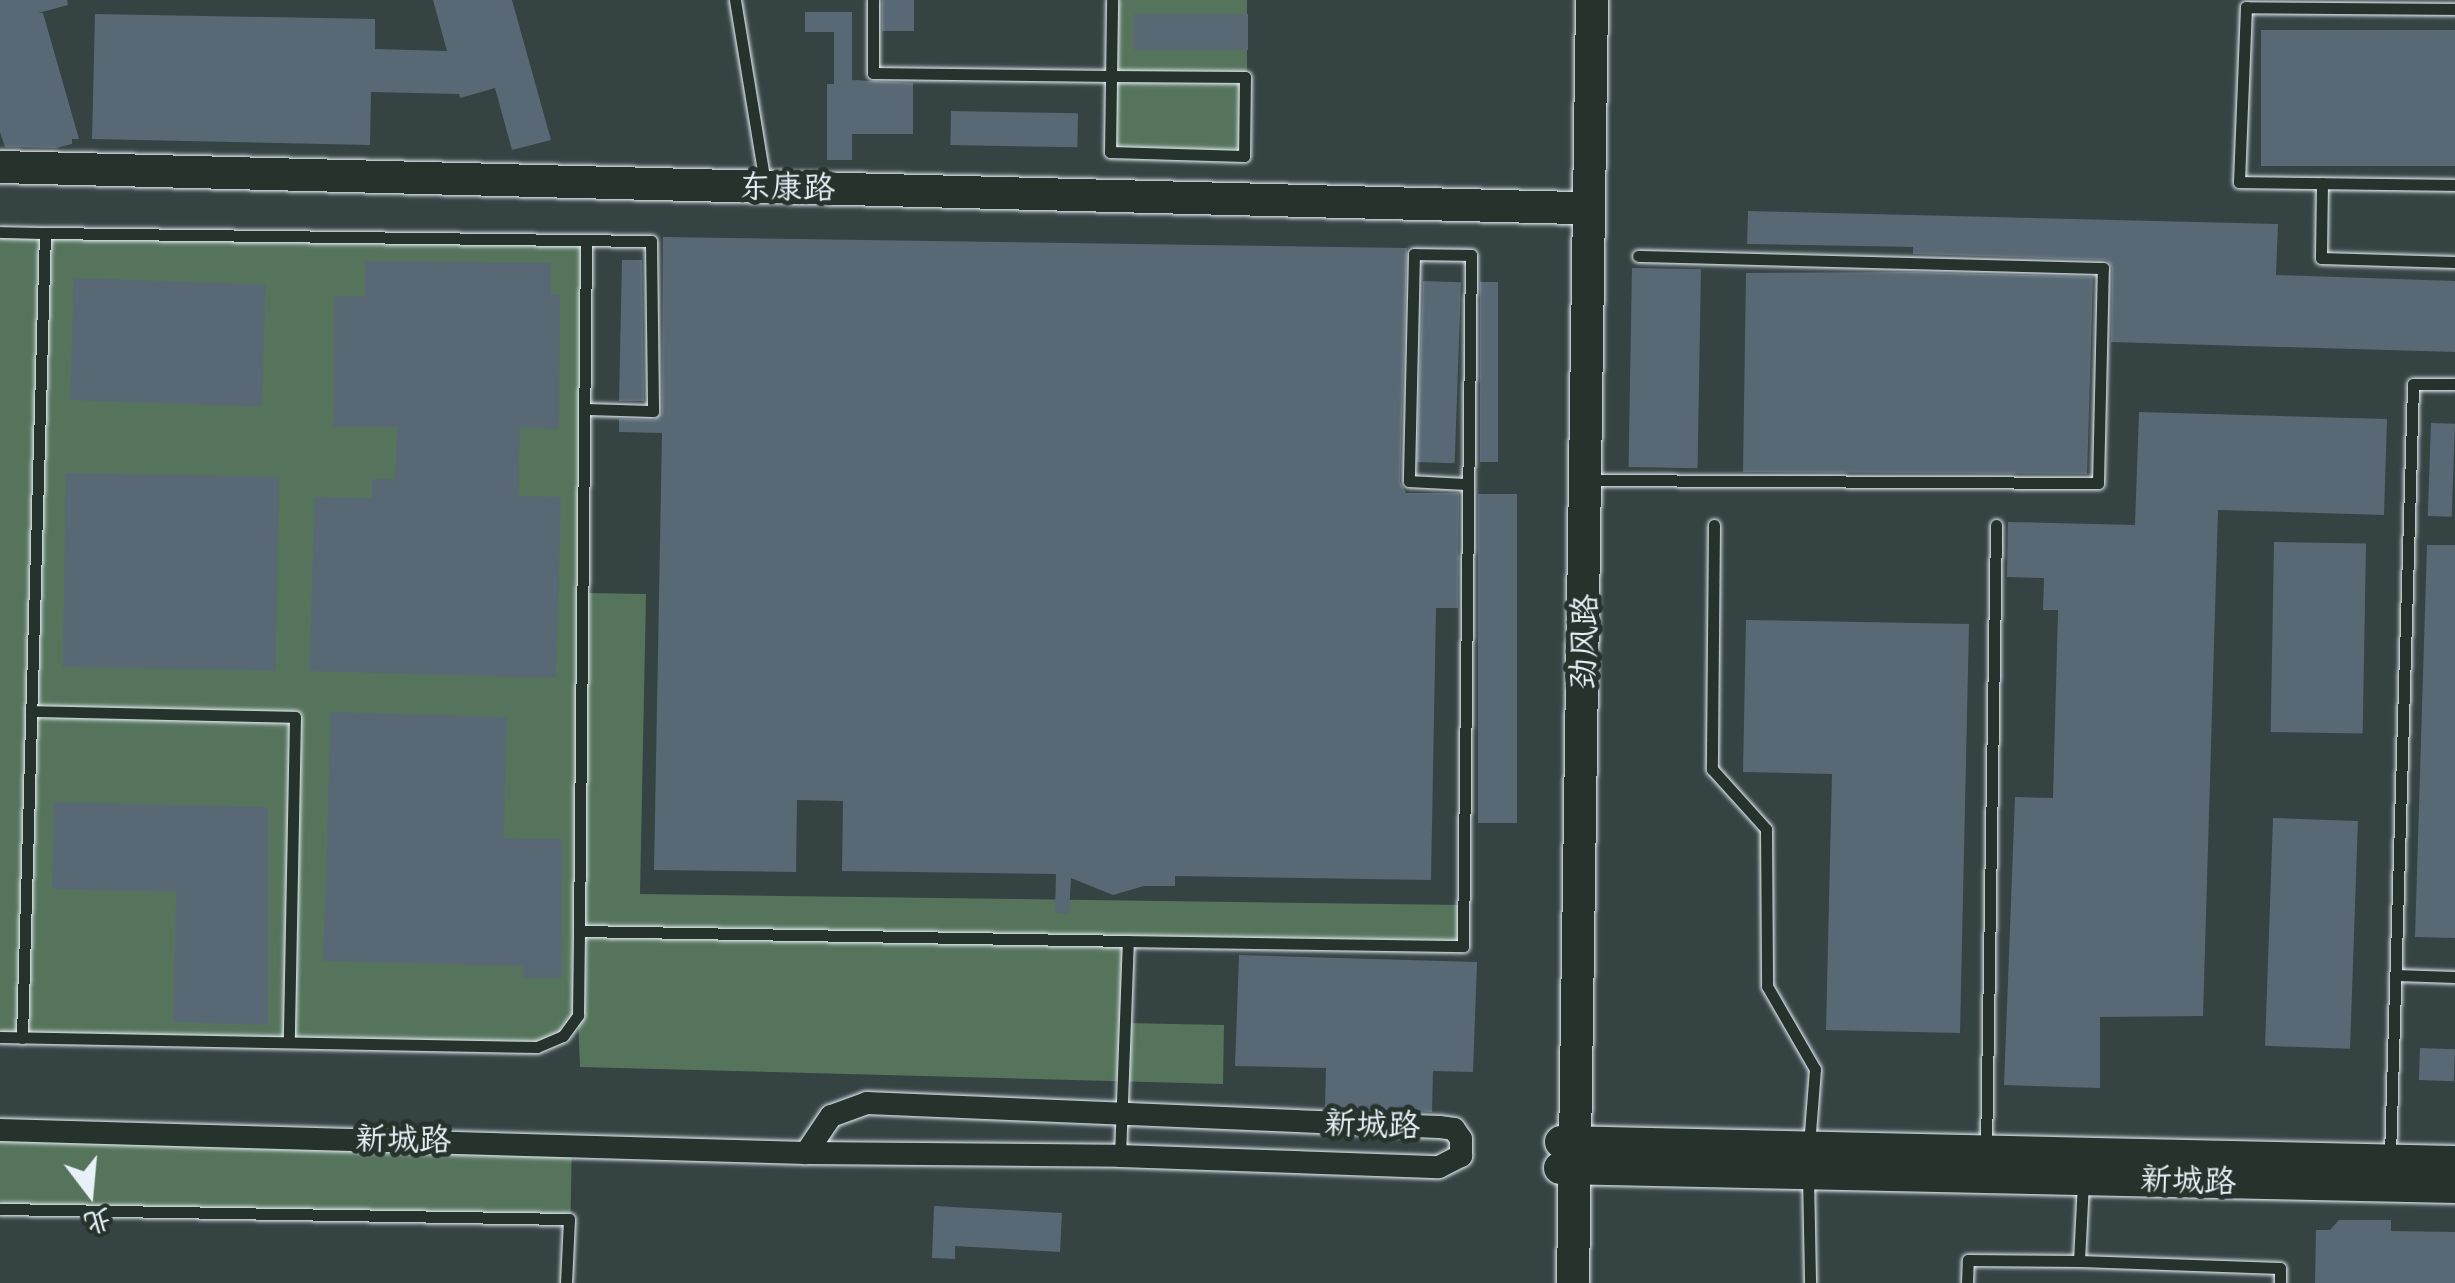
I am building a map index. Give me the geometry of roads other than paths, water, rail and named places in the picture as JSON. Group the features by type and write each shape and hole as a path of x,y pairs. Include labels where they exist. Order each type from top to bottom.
{"street":[{"name":"劲风路","path":"1575,0 1573,208 1579,480"},
{"name":"劲风路","path":"1573,1283 1568,1155 1579,480 1592,0"},
{"name":"东康路","path":"0,167 1573,208"},
{"name":"新城路","path":"0,1130 806,1153 1120,1156 1439,1167 1461,1156 1461,1139 1454,1129 1439,1126 867,1102 831,1116 806,1153"},
{"name":"劲风路","path":"1558,1283 1568,1155"},
{"name":"新城路","path":"1568,1155 1986,1161 2390,1173 2455,1186"},
{"name":"新城路","path":"1986,1161 2084,1177 2390,1173 2455,1162"}],"lane":[{"path":"735,0 765,186"},
{"path":"873,0 873,73 1111,76 1245,77 1244,156 1110,152 1111,76 1112,0"},
{"path":"2455,10 2287,3 2246,6 2239,182 2455,185"},
{"path":"2322,183 2321,258 2455,262"},
{"path":"0,232 651,241 652,411 585,410"},
{"path":"22,1038 45,233"},
{"path":"0,1038 537,1047 563,1036 578,1015 586,241"},
{"path":"579,931 1463,946 1465,484 1471,255 1414,254 1409,482 1465,484"},
{"path":"1579,480 2098,483 2103,268 1638,256"},
{"path":"2390,1173 2413,384 2455,384"},
{"path":"1714,525 1712,769 1766,829 1767,986 1815,1068 1808,1159 1810,1283"},
{"path":"1986,1161 1996,525"},
{"path":"31,711 295,717 289,1042"},
{"path":"1120,1156 1128,941"},
{"path":"2395,975 2455,977"},
{"path":"2079,1260 2084,1177"},
{"path":"0,1209 569,1218 566,1283"},
{"path":"1967,1283 1968,1260 2280,1268 2280,1283"}]}
